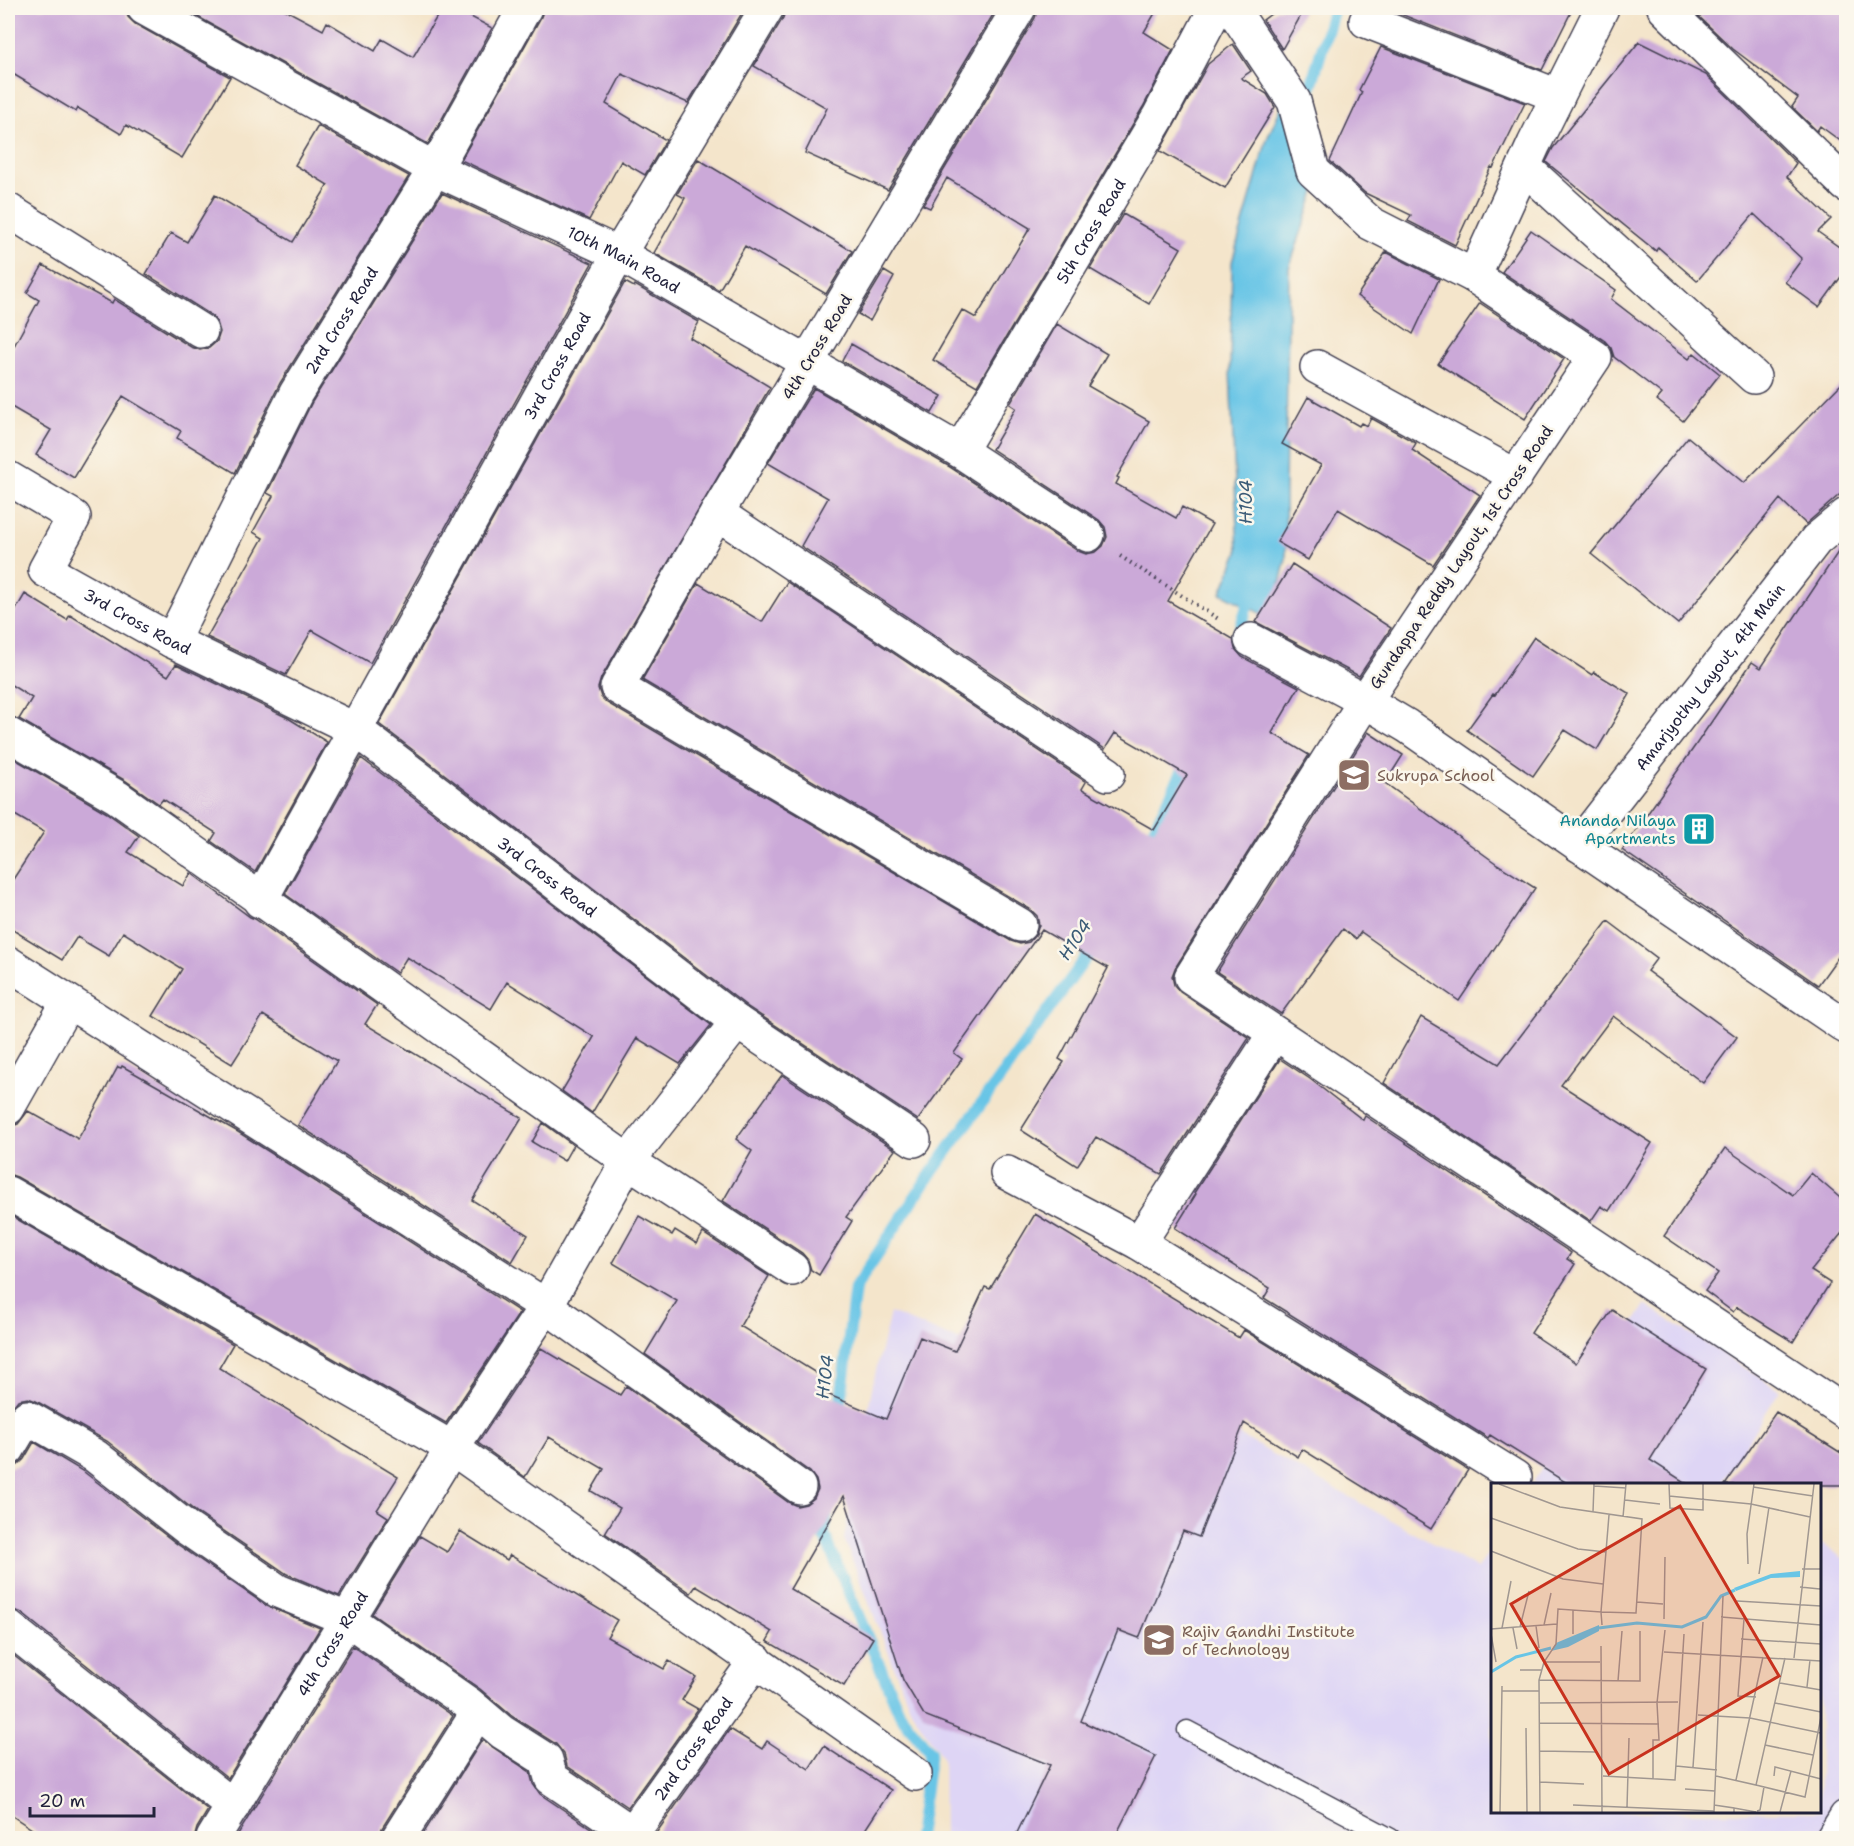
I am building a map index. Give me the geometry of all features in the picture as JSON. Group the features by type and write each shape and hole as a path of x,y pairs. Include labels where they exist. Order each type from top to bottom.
{"street":[{"name":"10th Main Road","path":"144,8 435,169 619,254 960,451 1088,535"},
{"name":"2nd Cross Road","path":"172,641 296,393 435,169 525,8"},
{"name":"3rd Cross Road","path":"356,729 619,254 767,8"},
{"name":"4th Cross Road","path":"1019,8 717,513 617,687 1020,925"},
{"name":"5th Cross Road","path":"960,451 1159,116 1216,8"},
{"name":"Gundappa Reddy Layout, 1st Cross Road","path":"1232,8 1294,101 1313,171 1370,223 1474,276 1595,357 1365,701 1407,726 1579,845 1841,1012"},
{"path":"1474,276 1524,167 1602,8"},
{"path":"1664,8 1846,185"},
{"path":"1366,21 1558,96"},
{"path":"1524,167 1754,377"},
{"path":"8,210 201,331"},
{"path":"1317,367 1515,476"},
{"name":"3rd Cross Road","path":"8,478 75,517 45,570 172,641 356,729 737,1022 914,1140"},
{"path":"717,513 1108,774"},
{"name":"Amarjyothy Layout, 4th Main","path":"1579,845 1816,540 1846,515"},
{"path":"1251,639 1365,701 1191,977 1846,1413"},
{"path":"260,901 356,729"},
{"path":"8,734 117,797 628,1161 792,1269"},
{"path":"8,963 546,1306 799,1487"},
{"path":"8,1108 68,1002"},
{"name":"4th Cross Road","path":"213,1839 452,1448 546,1306 628,1161 737,1022"},
{"path":"1139,1243 1275,1033"},
{"path":"1007,1173 1139,1243 1515,1477"},
{"path":"8,1193 452,1448 915,1774"},
{"path":"8,1449 27,1417 95,1456 188,1529 278,1591 347,1619 469,1704 502,1732 546,1760 551,1778 631,1836"},
{"path":"8,1627 233,1806"},
{"name":"2nd Cross Road","path":"631,1836 756,1660"},
{"path":"398,1839 478,1712"},
{"path":"1833,1839 1846,1817"}],"lane":[{"path":"1187,1730 1391,1839"}],"path":[{"path":"1088,535 1205,611"}],"shaded area":[{"path":"1645,1305 1780,1390 1723,1481 1726,1483 1533,1483"},
{"name":"Rajiv Gandhi Institute of Technology","path":"890,1313 1119,1404 1157,1389 1478,1569 1491,1549 1491,1813 1821,1813 1821,1544 1846,1560 1846,1805 1826,1838 944,1838 943,1759 911,1710 844,1539 873,1383"}],"water":[{"path":"1283,103 1318,183 1289,268 1286,559 1271,619 1221,593 1238,552 1230,370 1232,262 1267,139"}],"building":[{"path":"8,8 125,8 128,17 135,24 230,77 182,158 126,125 121,134 78,108 76,112 8,71"},
{"path":"182,8 282,8 323,30 327,22 375,51 382,39 413,57 442,8 454,8 492,28 428,144"},
{"path":"544,8 745,8 688,103 622,74 606,104 666,140 645,175 621,161 589,220 461,160"},
{"path":"786,8 997,8 888,190 805,153 827,108 754,66 783,18"},
{"path":"1038,8 1158,8 1144,32 1173,50 1143,107 977,386 933,360 962,310 976,318 1030,228 947,178 930,208 923,205 1035,18"},
{"path":"1279,8 1305,8 1282,49 1263,20"},
{"path":"1401,8 1573,8 1542,70 1398,13"},
{"path":"1690,8 1846,8 1846,145 1820,126 1817,131 1792,107 1798,98 1733,49"},
{"path":"1639,42 1706,75 1796,163 1787,177 1831,219 1818,232 1846,252 1846,270 1819,307 1785,282 1802,259 1754,214 1697,281 1658,247 1656,251 1546,162 1553,148"},
{"path":"1233,44 1251,71 1241,78 1267,94 1275,107 1225,188 1160,151 1208,64"},
{"path":"1381,47 1525,103 1493,168 1491,167 1455,245 1408,221 1411,215 1365,193 1330,161 1362,92 1359,90"},
{"path":"318,126 409,176 280,383 235,473 177,438 181,431 123,396 74,478 36,455 51,430 8,405 8,357 39,300 27,293 43,265 112,303 114,299 191,347 200,350 209,348 217,341 220,332 217,322 211,315 146,274 171,233 187,242 215,195 293,242 328,185 295,165"},
{"path":"698,159 852,251 826,294 745,246 719,290 654,253 685,198 677,194"},
{"path":"442,193 592,263 370,663 312,630 286,675 207,637 263,538 253,532 273,496 267,493 312,402"},
{"path":"1123,214 1181,248 1149,304 1090,269"},
{"path":"1531,230 1616,290 1611,299 1689,359 1694,353 1720,374 1683,421 1657,400 1662,394 1614,357 1605,341 1502,272"},
{"path":"1386,252 1439,279 1413,334 1357,296"},
{"path":"884,271 894,277 870,321 858,314"},
{"path":"625,282 634,287 635,285 699,322 690,338 770,387 601,678 598,688 601,697 607,703 1011,941 1020,944 1029,942 1036,934 1039,925 1037,916 1030,909 642,680 698,583 762,622 787,582 1086,782 1082,789 1154,830 1187,775 1115,733 1105,749 801,546 828,498 768,463 814,388 950,467 1078,551 1086,554 1096,552 1103,546 1107,537 1105,527 1099,520 992,449 1016,408 1010,404 1057,324 1107,354 1088,386 1149,421 1117,477 1119,478 1116,484 1176,518 1182,507 1212,524 1168,601 1233,639 1235,649 1242,657 1299,687 1272,733 1309,755 1172,976 1174,985 1180,992 1249,1038 1161,1174 1096,1137 1077,1166 1021,1130 1064,1062 1059,1059 1108,968 1042,930 954,1053 962,1059 918,1120 748,1007 379,724"},
{"path":"1480,303 1564,359 1525,419 1438,364"},
{"path":"851,344 942,396 932,413 842,361"},
{"path":"1846,379 1846,489 1806,524 1780,499 1678,624 1591,554 1688,437 1744,483"},
{"path":"1308,397 1359,426 1361,423 1367,426 1371,418 1416,443 1412,450 1480,495 1433,565 1338,509 1308,560 1277,542 1321,465 1282,444"},
{"path":"1846,540 1846,946 1818,985 1622,850 1752,662 1761,668"},
{"path":"1292,564 1391,628 1359,676 1256,622"},
{"path":"25,594 67,620 70,615 168,676 176,664 288,718 327,742 255,872 211,841 216,833 163,799 159,804 126,781 19,719 32,698 8,683 8,623"},
{"path":"1534,637 1592,675 1594,672 1630,694 1597,750 1565,730 1533,776 1467,730 1493,694 1495,695"},
{"path":"1368,732 1403,755 1385,783 1497,864 1535,888 1459,1001 1361,932 1356,939 1343,929 1281,1014 1217,972"},
{"path":"8,755 107,813 139,836 128,852 183,886 191,873 377,1005 365,1024 522,1118 472,1200 528,1235 512,1262 298,1125 337,1061 263,1015 232,1064 153,1016 182,969 123,932 109,956 77,937 62,960 8,927 8,887 44,832 8,811"},
{"path":"361,758 711,1025 680,1064 637,1038 592,1113 562,1091 594,1037 507,982 491,1009 407,957 397,973 285,894"},
{"path":"1608,921 1657,958 1647,971 1737,1037 1703,1083 1613,1016 1561,1085 1652,1143 1609,1211 1601,1206 1591,1221 1384,1083 1421,1017 1499,1064"},
{"path":"1280,1059 1363,1120 1365,1116 1571,1253 1567,1259 1575,1264 1531,1333 1576,1363 1612,1310 1706,1369 1650,1460 1686,1483 1567,1483 1490,1435 1488,1438 1264,1298 1270,1288 1175,1228 1196,1194 1194,1193"},
{"path":"122,1066 238,1132 520,1312 446,1423 17,1177 8,1174 8,1127 18,1124 28,1111 78,1139 118,1067"},
{"path":"782,1075 895,1150 846,1217 852,1221 819,1275 811,1270 808,1260 802,1253 723,1201 752,1151 736,1139"},
{"path":"543,1123 573,1145 564,1161 532,1142"},
{"path":"1725,1148 1793,1195 1811,1173 1846,1203 1846,1228 1811,1271 1830,1283 1793,1342 1737,1307 1733,1312 1705,1291 1718,1273 1664,1236"},
{"path":"8,1214 233,1344 219,1368 398,1477 377,1510 388,1517 339,1596 287,1574 199,1514 107,1441 36,1401 28,1398 18,1400 8,1413"},
{"path":"1035,1214 1239,1338 1244,1330 1468,1470 1431,1529 1302,1449 1298,1457 1244,1423 1199,1537 1183,1531 1139,1638 1118,1630 1081,1721 1156,1756 1114,1839 1014,1839 1050,1765 924,1715 903,1680 844,1496 790,1589 873,1638 844,1686 767,1641 772,1632 696,1586 691,1593 605,1533 620,1508 591,1491 604,1469 549,1437 525,1477 478,1443 541,1348 620,1395 626,1386 788,1502 797,1506 806,1504 814,1498 818,1489 816,1480 810,1472 645,1354 677,1301 613,1263 639,1216 672,1235 675,1230 697,1244 703,1233 769,1276 740,1326 829,1381 822,1392 886,1419 920,1337 955,1351 985,1287 990,1289"},
{"path":"1776,1412 1846,1456 1846,1485 1726,1483"},
{"path":"34,1442 84,1472 177,1544 267,1606 320,1628 228,1778 20,1612 8,1609 8,1468 18,1465 24,1459"},
{"path":"460,1531 507,1560 510,1555 617,1620 607,1637 664,1669 669,1661 696,1677 682,1700 698,1709 628,1807 567,1766 564,1754 556,1744 513,1717 480,1689 372,1614 420,1536 447,1552"},
{"path":"353,1646 453,1716 382,1828 379,1839 235,1839"},
{"path":"8,1651 208,1810 197,1828 194,1839 47,1839 8,1813"},
{"path":"730,1729 762,1749 767,1741 809,1769 824,1746 891,1790 859,1839 652,1839"},
{"path":"482,1740 530,1772 533,1784 540,1794 607,1839 420,1839"}],"waterway":[{"name":"H104","path":"1304,110 1334,8"},
{"name":"H104","path":"1230,660 1252,591"},
{"name":"H104","path":"1147,843 1189,758"},
{"name":"H104","path":"839,1416 855,1288 925,1182 1096,944"},
{"name":"H104","path":"827,1513 824,1534 900,1714 930,1752 918,1838"}],"place":[{"name":"Sukrupa School","path":"1354,775"},
{"name":"Ananda Nilaya Apartments","path":"1699,829"},
{"name":"Rajiv Gandhi Institute of Technology","path":"1159,1640"}]}
